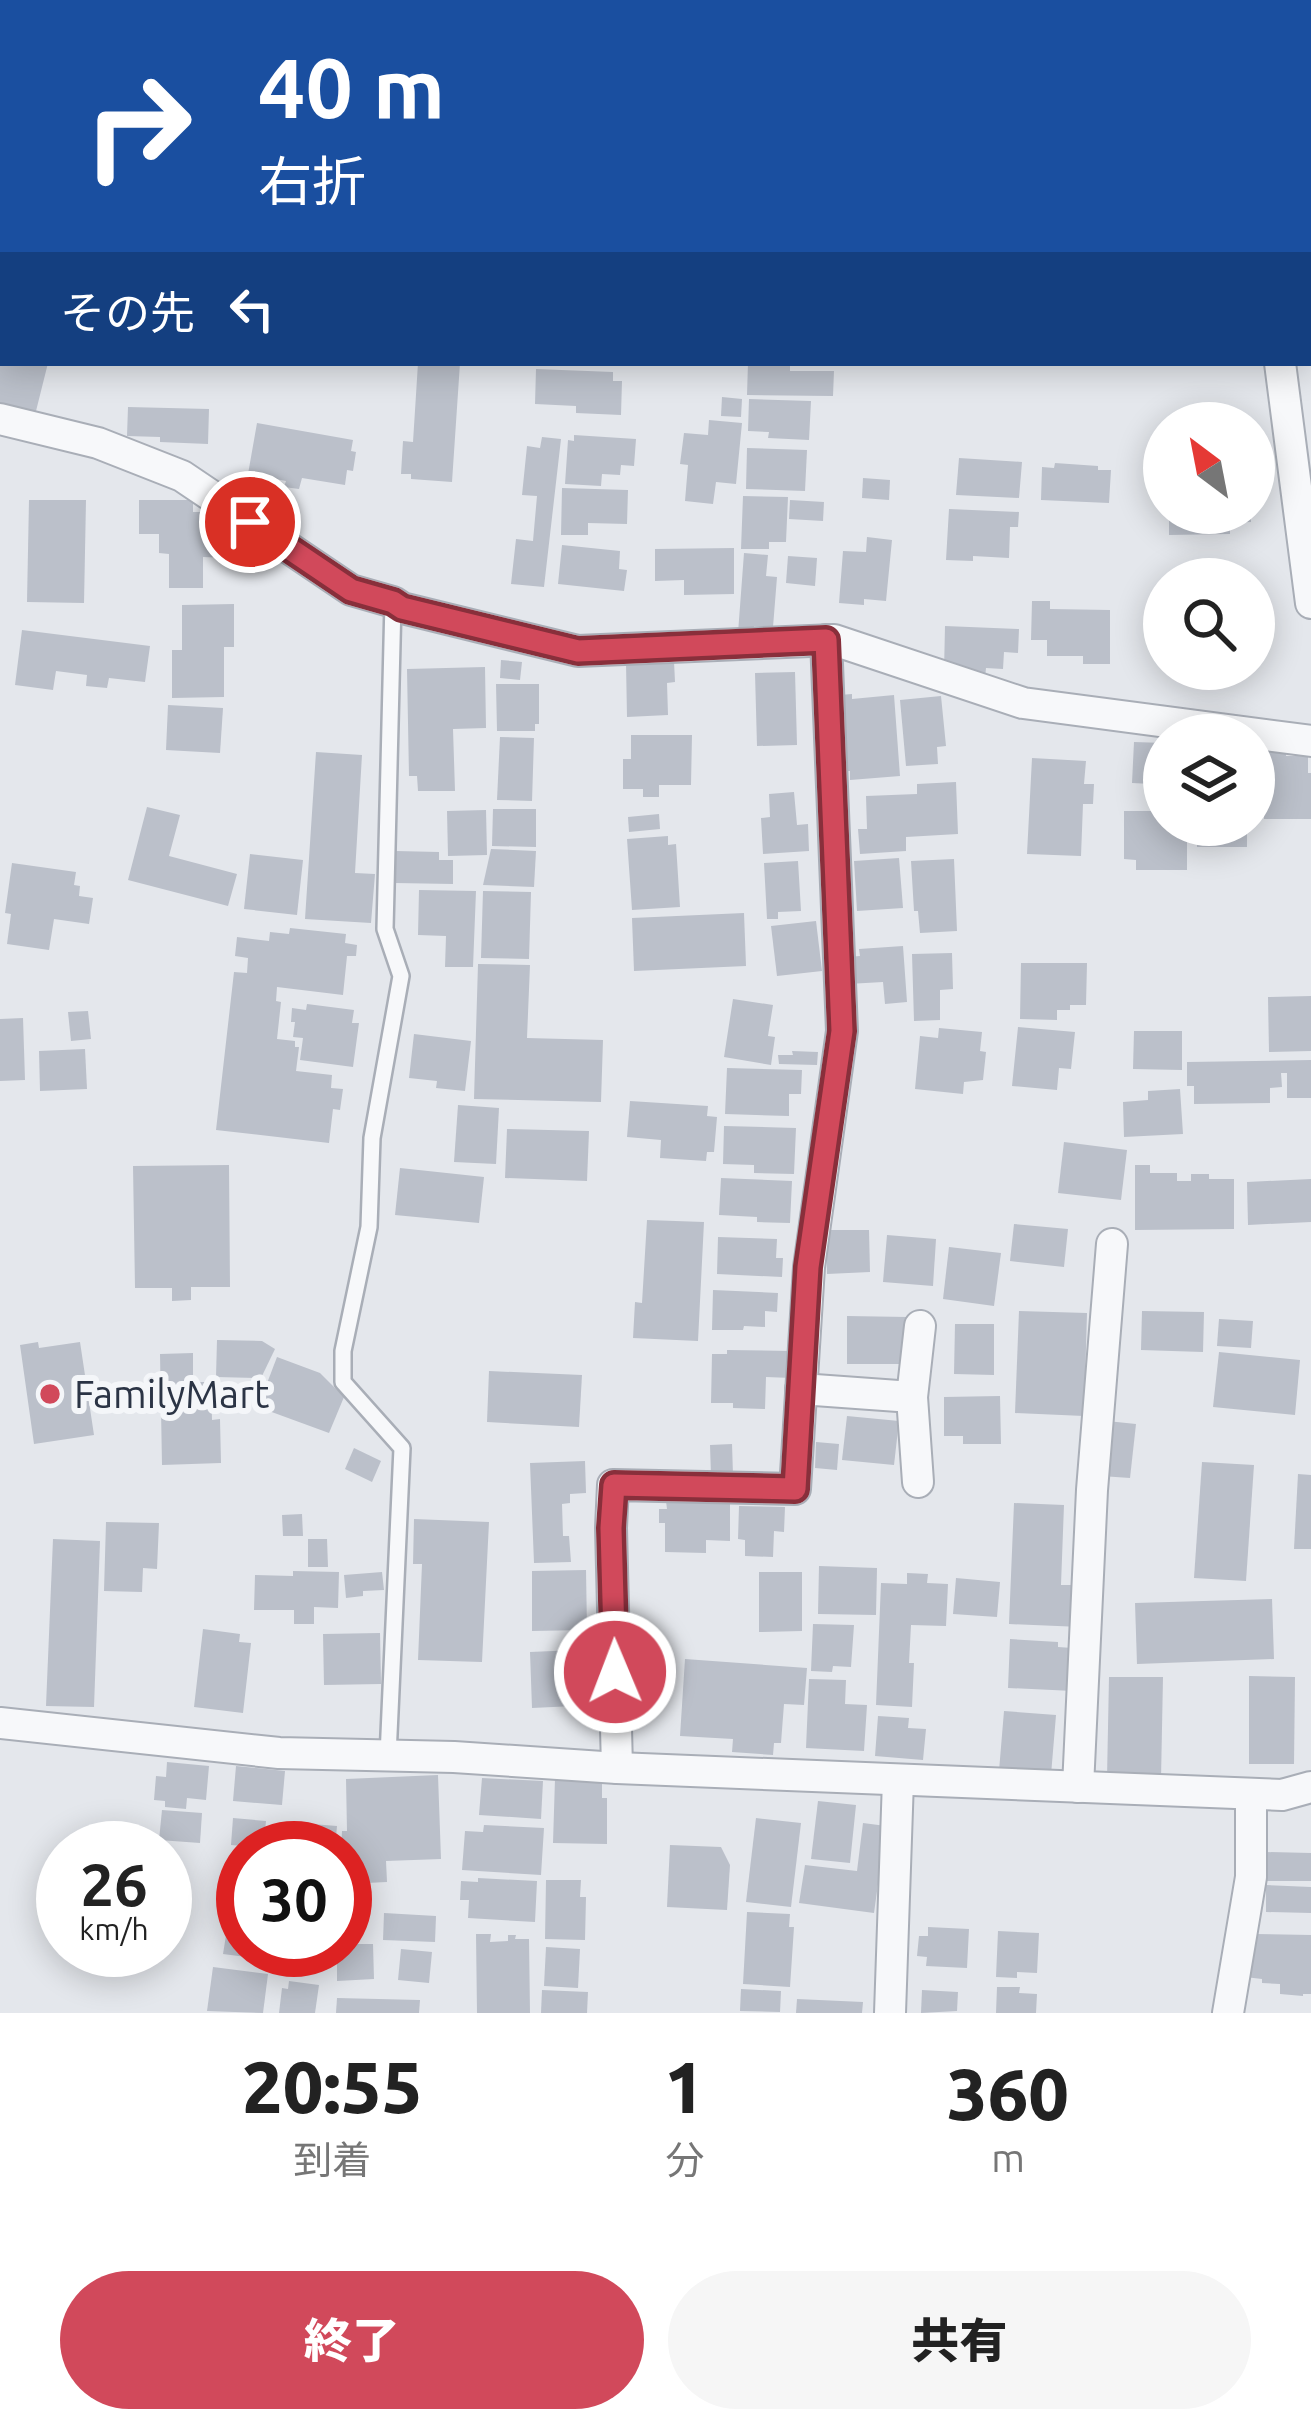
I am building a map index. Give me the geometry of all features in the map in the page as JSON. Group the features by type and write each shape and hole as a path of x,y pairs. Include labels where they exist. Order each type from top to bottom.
{"street":[{"path":"1291,373 1311,603"},
{"path":"0,418 98,442 182,476 351,590 402,608 578,651 834,640 1023,704 1311,741"},
{"path":"617,1768 614,1485 795,1489 808,1267 842,1031 826,640"},
{"path":"1078,1787 1092,1490 1112,1244"},
{"path":"918,1482 912,1397 920,1325"},
{"path":"801,1390 912,1397"},
{"path":"0,1723 279,1753 454,1756 617,1768 1282,1796 1311,1787"},
{"path":"890,2013 898,1780"},
{"path":"1228,2013 1251,1877 1251,1794"}],"lane":[{"path":"388,1756 403,1448 343,1382 343,1351 369,1227 372,1138 401,976 385,928 393,602"}],"building":[{"path":"0,366 47,366 36,411 0,403"},
{"path":"418,366 460,366 452,482 401,474 403,441 413,442"},
{"path":"748,366 834,371 833,396 747,395"},
{"path":"536,369 613,372 613,381 622,381 621,415 576,413 576,406 535,404"},
{"path":"722,397 742,399 741,417 721,416"},
{"path":"749,399 811,401 809,440 768,438 769,432 748,431"},
{"path":"128,407 209,409 208,444 127,436"},
{"path":"709,420 742,423 736,484 716,482 713,504 685,501 688,465 680,464 684,433 708,435"},
{"path":"257,423 353,440 353,471 347,470 345,485 302,478 299,489 284,487 286,481 248,474"},
{"path":"574,435 636,439 634,466 621,465 620,475 602,474 601,486 565,484 568,440 574,441"},
{"path":"542,437 561,439 544,587 511,584 516,539 533,541 537,496 522,495 527,446 540,448"},
{"path":"747,448 807,450 805,491 746,489"},
{"path":"959,458 1022,462 1019,498 956,495"},
{"path":"1055,463 1111,470 1109,503 1041,500 1042,467 1054,468"},
{"path":"863,478 890,480 889,500 862,498"},
{"path":"562,488 628,490 627,524 588,523 588,535 561,535"},
{"path":"743,496 788,497 786,542 769,542 769,549 741,549"},
{"path":"29,500 86,500 84,603 27,602"},
{"path":"139,500 193,500 193,512 209,512 209,519 230,519 229,558 203,557 203,588 169,588 169,554 159,553 159,534 139,534"},
{"path":"790,500 824,502 823,521 789,519"},
{"path":"949,509 1019,512 1018,527 1010,527 1009,558 946,560"},
{"path":"867,537 892,540 886,601 839,603 843,551 866,552"},
{"path":"562,545 620,551 619,569 627,570 624,591 558,584"},
{"path":"734,548 734,594 684,595 684,580 655,581 655,549"},
{"path":"744,553 768,555 766,576 777,577 773,627 754,626 753,634 738,633"},
{"path":"788,556 817,558 815,586 786,583"},
{"path":"1032,601 1050,601 1050,609 1110,610 1110,664 1083,664 1083,656 1047,656 1047,640 1031,640"},
{"path":"234,604 234,647 224,647 224,697 172,698 172,650 182,650 182,605"},
{"path":"945,626 1019,629 1018,653 1004,652 1003,669 986,668 985,678 944,671"},
{"path":"22,630 150,646 145,682 109,678 107,688 86,686 87,675 56,671 53,690 15,685"},
{"path":"501,660 522,662 520,680 500,678"},
{"path":"674,661 675,682 667,683 668,715 627,717 626,663"},
{"path":"485,667 486,728 453,729 455,791 418,791 417,776 409,776 407,669"},
{"path":"795,672 797,745 757,746 755,673"},
{"path":"496,684 539,684 535,731 497,731"},
{"path":"852,694 852,699 894,695 900,776 850,780 850,771 844,771 839,695"},
{"path":"941,696 946,746 937,747 938,764 906,766 900,700"},
{"path":"168,705 223,708 220,753 166,750"},
{"path":"631,735 692,735 691,785 659,785 659,797 643,797 643,789 623,789 623,759 631,759"},
{"path":"500,737 534,738 532,801 497,800"},
{"path":"1134,742 1143,742 1143,784 1132,783"},
{"path":"1275,751 1308,756 1311,819 1275,819"},
{"path":"316,752 362,755 355,873 375,874 371,923 305,919"},
{"path":"1032,758 1086,761 1084,784 1094,784 1093,804 1083,804 1081,856 1027,854"},
{"path":"956,782 958,834 906,837 906,851 860,854 858,829 867,829 866,796 917,794 917,784"},
{"path":"794,792 797,825 808,824 809,851 763,854 761,818 770,817 769,794"},
{"path":"147,807 180,815 169,856 237,874 228,906 128,880"},
{"path":"493,809 536,809 536,847 492,846"},
{"path":"486,810 487,855 448,856 447,811"},
{"path":"1124,811 1143,811 1143,846 1187,846 1187,870 1136,870 1136,860 1124,859"},
{"path":"659,814 660,829 629,832 628,817"},
{"path":"668,836 668,845 676,844 680,907 632,910 627,839"},
{"path":"491,849 536,851 534,887 483,885"},
{"path":"396,851 439,852 439,860 453,860 453,884 395,883"},
{"path":"250,854 303,860 297,915 244,909"},
{"path":"899,858 903,908 857,911 854,861"},
{"path":"954,859 957,931 920,933 911,861"},
{"path":"798,861 801,911 778,912 778,919 767,919 764,863"},
{"path":"12,863 76,872 79,896 93,898 89,924 54,919 49,950 7,944 11,914 5,913"},
{"path":"419,890 476,891 473,967 445,967 446,936 418,935"},
{"path":"483,891 531,892 529,959 481,958"},
{"path":"744,913 746,966 634,971 632,918"},
{"path":"816,921 822,971 777,976 771,926"},
{"path":"290,928 346,934 345,943 357,945 356,956 347,956 343,995 277,987 276,1001 281,1002 277,1039 295,1041 299,1047 296,1071 332,1075 331,1088 343,1089 340,1110 333,1109 329,1143 216,1130 234,972 247,973 248,958 235,956 237,937 269,941 270,932 289,934"},
{"path":"903,946 907,1002 885,1004 883,982 848,984 846,957 860,956 859,949"},
{"path":"952,953 953,989 940,990 940,1020 914,1021 912,954"},
{"path":"1021,963 1087,963 1086,1005 1057,1010 1057,1020 1020,1019"},
{"path":"478,964 530,965 527,1038 603,1040 601,1102 474,1099"},
{"path":"1311,996 1311,1051 1269,1052 1268,997"},
{"path":"733,999 773,1005 768,1036 775,1037 771,1065 724,1057"},
{"path":"307,1004 354,1010 352,1023 359,1023 353,1067 300,1060 303,1038 293,1037 292,1008 306,1010"},
{"path":"88,1011 91,1039 71,1041 68,1012"},
{"path":"23,1018 25,1080 0,1081 0,1019"},
{"path":"1018,1027 1075,1032 1071,1069 1059,1068 1057,1090 1012,1086"},
{"path":"939,1028 982,1032 983,1080 964,1082 963,1094 915,1089 920,1036 938,1038"},
{"path":"1134,1031 1182,1031 1182,1070 1133,1069"},
{"path":"414,1034 471,1041 465,1091 436,1088 437,1081 409,1078"},
{"path":"85,1049 87,1089 40,1091 39,1051"},
{"path":"792,1051 818,1052 817,1065 779,1064 778,1055 793,1055"},
{"path":"1311,1060 1311,1098 1287,1098 1287,1073 1281,1073 1282,1087 1270,1088 1270,1103 1194,1104 1194,1086 1187,1086 1187,1062"},
{"path":"727,1068 802,1070 801,1094 789,1094 789,1116 725,1114"},
{"path":"1180,1089 1183,1134 1124,1137 1123,1102 1148,1100 1148,1091"},
{"path":"630,1101 708,1106 707,1116 717,1117 714,1152 707,1152 706,1161 660,1158 661,1140 627,1137"},
{"path":"458,1105 499,1108 496,1164 454,1162"},
{"path":"724,1126 796,1128 794,1174 754,1173 754,1165 723,1164"},
{"path":"507,1129 589,1131 587,1181 505,1178"},
{"path":"1064,1142 1127,1150 1121,1200 1058,1193"},
{"path":"229,1165 230,1287 191,1287 191,1300 172,1301 172,1288 135,1288 133,1166"},
{"path":"1135,1165 1150,1165 1150,1173 1177,1173 1177,1181 1191,1181 1191,1174 1234,1179 1234,1229 1135,1230"},
{"path":"400,1168 484,1177 479,1223 395,1215"},
{"path":"721,1178 792,1181 790,1223 719,1215"},
{"path":"1311,1179 1311,1222 1248,1225 1247,1182"},
{"path":"647,1220 704,1222 698,1341 633,1338 635,1302 642,1303"},
{"path":"1014,1224 1068,1229 1064,1267 1010,1261"},
{"path":"826,1230 869,1230 870,1272 827,1274"},
{"path":"887,1235 936,1239 933,1286 883,1282"},
{"path":"718,1237 777,1239 782,1277 717,1274"},
{"path":"949,1247 1001,1253 994,1306 943,1299"},
{"path":"713,1290 778,1293 777,1312 765,1311 765,1327 712,1330"},
{"path":"1019,1311 1087,1313 1084,1416 1015,1413"},
{"path":"1142,1311 1204,1312 1203,1352 1141,1350"},
{"path":"847,1316 908,1317 908,1364 847,1364"},
{"path":"1219,1319 1253,1321 1251,1348 1217,1346"},
{"path":"955,1324 994,1324 994,1375 954,1374"},
{"path":"217,1340 262,1341 275,1349 261,1378 216,1377"},
{"path":"38,1342 39,1348 80,1342 94,1435 34,1444 20,1345"},
{"path":"727,1350 792,1351 791,1378 766,1377 765,1409 711,1403 712,1354 727,1354"},
{"path":"1219,1352 1300,1360 1295,1415 1213,1407"},
{"path":"193,1353 193,1382 211,1382 212,1420 220,1419 221,1463 162,1465 160,1354"},
{"path":"277,1357 320,1373 344,1397 329,1433 258,1407"},
{"path":"489,1371 582,1375 579,1427 487,1422"},
{"path":"1000,1396 1001,1444 963,1444 963,1436 944,1436 944,1397"},
{"path":"847,1416 899,1421 894,1465 842,1460"},
{"path":"1107,1421 1136,1424 1130,1478 1101,1476"},
{"path":"816,1442 839,1444 837,1470 815,1468"},
{"path":"732,1444 733,1475 711,1475 710,1445"},
{"path":"354,1448 381,1461 372,1482 345,1469"},
{"path":"585,1461 586,1493 570,1494 570,1503 562,1504 563,1536 569,1536 571,1562 534,1563 530,1463"},
{"path":"1202,1462 1254,1465 1246,1581 1194,1578"},
{"path":"1298,1474 1311,1475 1311,1549 1294,1549"},
{"path":"666,1501 730,1501 730,1541 706,1540 706,1553 665,1552 665,1523 659,1523 659,1509 667,1509"},
{"path":"1014,1503 1064,1505 1061,1585 1082,1585 1081,1627 1009,1624"},
{"path":"739,1506 785,1507 784,1532 774,1531 773,1557 745,1556 745,1540 738,1539"},
{"path":"302,1514 303,1536 283,1536 282,1515"},
{"path":"414,1519 489,1522 482,1662 418,1660 422,1564 413,1564"},
{"path":"106,1522 159,1523 157,1569 143,1568 142,1592 104,1591"},
{"path":"53,1539 100,1541 94,1707 46,1706"},
{"path":"308,1539 327,1539 328,1567 308,1567"},
{"path":"819,1566 877,1568 876,1615 818,1614"},
{"path":"586,1570 587,1630 532,1631 532,1571"},
{"path":"293,1571 339,1572 338,1608 314,1607 314,1624 294,1624 294,1610 254,1610 255,1575 293,1576"},
{"path":"382,1572 384,1590 346,1598 344,1575"},
{"path":"759,1572 802,1572 802,1631 759,1632"},
{"path":"907,1573 928,1574 927,1583 948,1584 946,1626 911,1625 912,1707 876,1705 881,1583 907,1584"},
{"path":"956,1578 1000,1582 997,1617 953,1614"},
{"path":"1272,1599 1274,1659 1137,1664 1135,1603"},
{"path":"813,1624 854,1625 851,1667 811,1671"},
{"path":"203,1629 240,1634 239,1642 251,1643 243,1713 194,1707"},
{"path":"380,1633 381,1684 324,1685 323,1634"},
{"path":"1010,1639 1058,1642 1058,1647 1072,1648 1073,1691 1008,1688"},
{"path":"599,1649 600,1687 573,1689 574,1706 532,1708 530,1652"},
{"path":"685,1659 807,1668 804,1705 784,1704 781,1743 774,1743 773,1755 732,1752 733,1739 680,1736"},
{"path":"1249,1676 1295,1677 1294,1764 1249,1764"},
{"path":"1109,1677 1163,1677 1161,1779 1107,1778"},
{"path":"809,1679 846,1680 845,1704 867,1705 864,1751 806,1748"},
{"path":"1004,1711 1056,1715 1051,1775 999,1771"},
{"path":"878,1716 909,1718 908,1728 926,1729 923,1760 875,1756"},
{"path":"167,1762 209,1766 206,1800 187,1798 186,1809 165,1807 165,1801 154,1800 156,1776 166,1777"},
{"path":"236,1766 285,1771 282,1805 233,1801"},
{"path":"438,1775 441,1859 386,1861 387,1882 372,1883 372,1821 347,1821 346,1779"},
{"path":"482,1778 543,1781 541,1819 479,1815"},
{"path":"555,1779 602,1780 607,1844 553,1843"},
{"path":"818,1801 856,1805 850,1863 811,1859"},
{"path":"162,1810 202,1813 200,1843 192,1842 192,1821 161,1821"},
{"path":"756,1818 801,1823 791,1907 746,1902"},
{"path":"863,1823 886,1826 874,1913 799,1903 805,1865 857,1871"},
{"path":"484,1825 544,1828 541,1875 462,1870 465,1831 483,1832"},
{"path":"670,1845 721,1847 730,1865 727,1910 667,1907"},
{"path":"1266,1852 1311,1853 1311,1881 1266,1881"},
{"path":"478,1878 537,1881 535,1922 468,1918 469,1900 460,1900 461,1881 478,1882"},
{"path":"546,1880 581,1880 580,1897 586,1897 585,1940 545,1939"},
{"path":"1266,1885 1311,1887 1311,1913 1266,1912"},
{"path":"747,1912 790,1914 789,1927 794,1927 790,1987 743,1984"},
{"path":"384,1913 436,1916 435,1942 383,1940"},
{"path":"928,1927 969,1929 967,1968 926,1966 927,1957 917,1956 919,1936 928,1936"},
{"path":"998,1931 1039,1933 1037,1973 996,1977"},
{"path":"476,1934 491,1934 490,1942 508,1941 508,1935 529,1939 530,2013 477,2013"},
{"path":"1255,1934 1311,1935 1311,1994 1280,1994 1280,1984 1245,1977"},
{"path":"373,1944 374,1979 337,1981 337,1977 372,1977"},
{"path":"546,1947 580,1949 578,1988 544,1986"},
{"path":"401,1949 432,1952 429,1983 398,1980"},
{"path":"213,1967 216,1977 268,1977 263,2013 207,2011"},
{"path":"289,1981 319,1985 315,2013 279,2013 282,1988 288,1989"},
{"path":"997,1987 1020,1987 1019,1993 1037,1994 1036,2013 996,2013"},
{"path":"741,1989 781,1991 780,2012 740,2011"},
{"path":"542,1990 588,1992 587,2013 541,2013"},
{"path":"922,1990 958,1992 957,2011 921,2013"},
{"path":"337,1998 420,2000 419,2013 336,2013"},
{"path":"797,1999 863,2002 862,2013 796,2013"}],"place":[{"name":"FamilyMart","path":"50,1394"}],"route":[{"path":"250,522 351,590 402,608 578,651 826,640 842,1031 808,1267 795,1489 614,1485 615,1672"}]}
